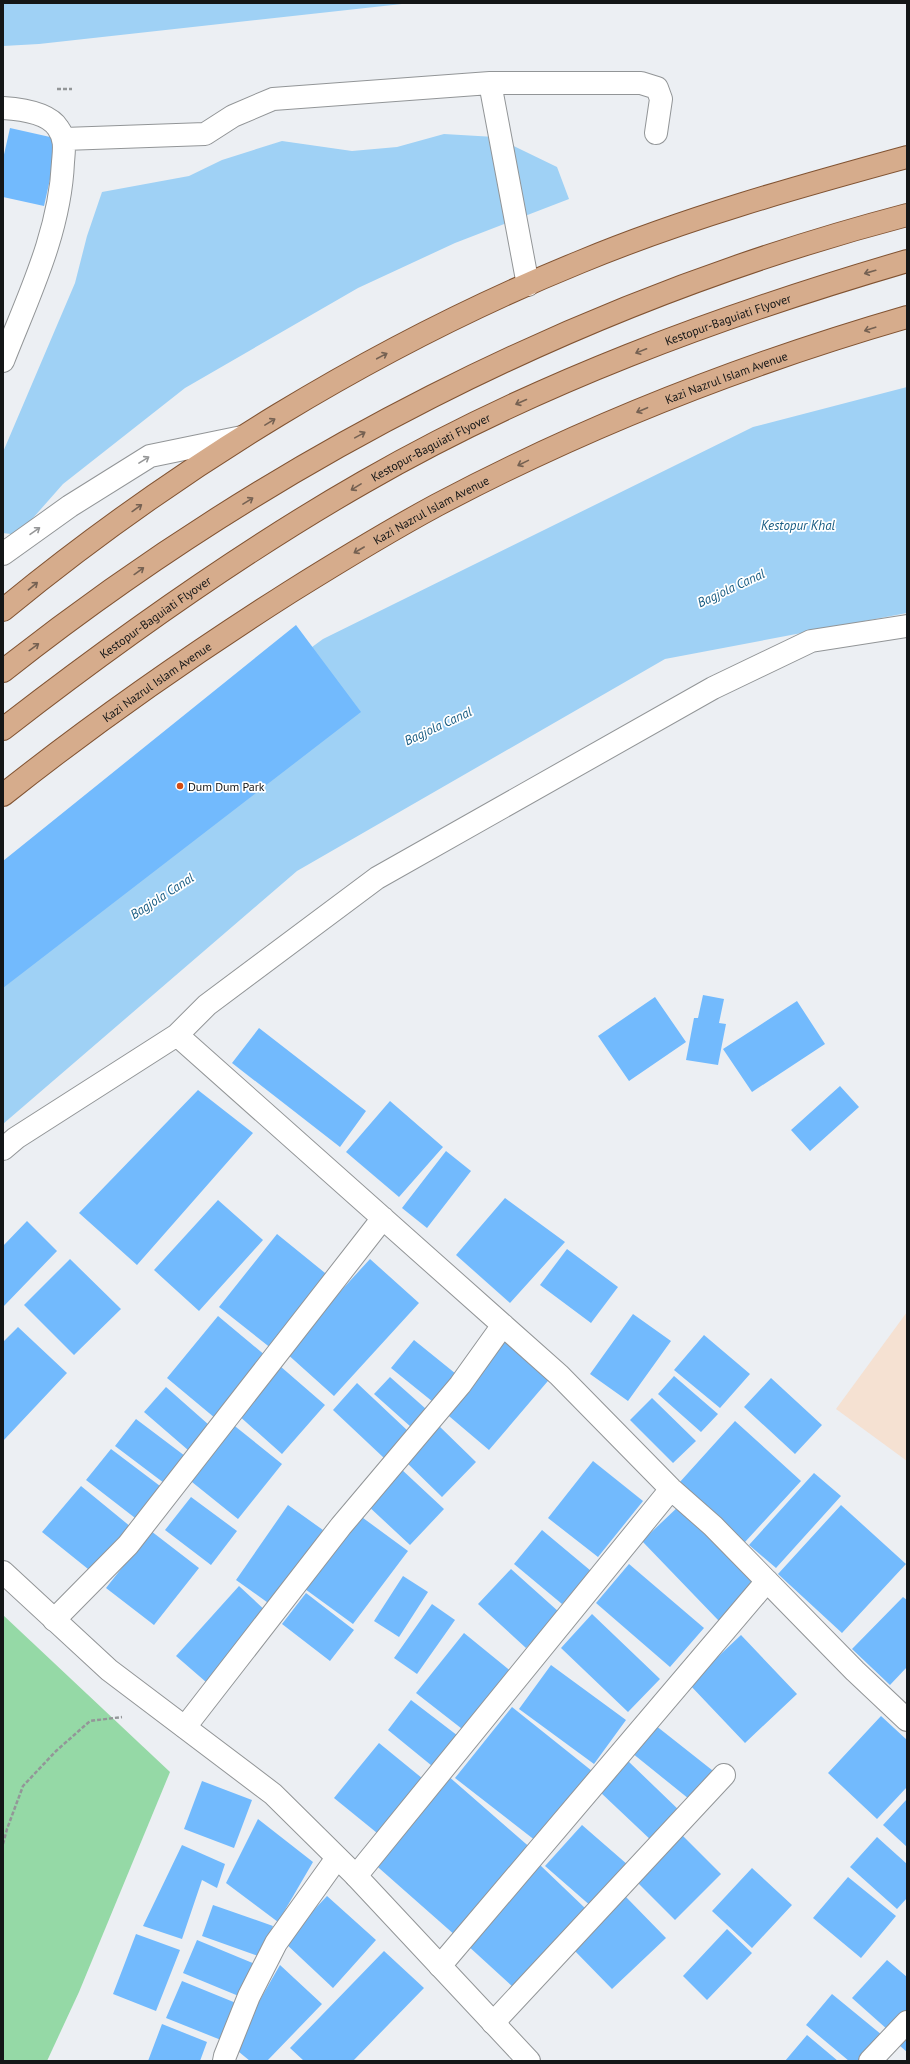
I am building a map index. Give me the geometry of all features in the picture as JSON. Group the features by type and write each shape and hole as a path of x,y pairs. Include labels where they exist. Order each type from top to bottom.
{"main road":[{"path":"3,610 44,576 139,506 246,436 347,374 461,315 580,261 696,219 811,183 907,157"},
{"path":"3,671 160,556 286,478 361,434 442,392 543,344 661,294 772,256 907,215"},
{"name":"Kestopur-Baguiati Flyover","path":"3,729 80,670 230,565 365,481 485,419 580,376 708,324 839,281 907,261"},
{"name":"Kazi Nazrul Islam Avenue","path":"3,795 57,752 150,684 340,561 437,505 541,454 672,397 779,358 907,318"}],"street":[{"path":"490,83 528,285"},
{"path":"64,139 205,134 233,116 273,98 490,83 641,83 657,88 661,99 656,133"},
{"path":"3,108 25,110 43,116 58,126 64,139 62,182 56,222 47,251 3,361"},
{"path":"3,554 70,506 150,456 246,436"},
{"path":"3,1149 16,1138 177,1034 207,1005 377,878 713,688 811,641 907,626"},
{"path":"177,1034 559,1375 671,1489 713,1526 855,1672 907,1720"},
{"path":"54,1620 128,1545 383,1218"},
{"path":"184,1727 341,1526 460,1385 503,1325"},
{"path":"356,1876 671,1489"},
{"path":"3,1572 109,1670 273,1794 356,1876 528,2061"},
{"path":"440,1966 767,1581"},
{"path":"493,2023 724,1775"},
{"path":"224,2061 249,1996 276,1943 337,1858"},
{"path":"870,2061 907,2022"}],"path":[{"path":"3,1844 23,1786 56,1751 90,1721 166,1713"}],"shaded area":[{"path":"907,1312 907,1461 836,1409"}],"green space":[{"path":"3,1615 170,1772 79,1992 47,2061 3,2061"}],"water":[{"path":"3,3 411,3 39,44 3,46"},
{"path":"444,134 495,137 557,167 569,199 455,243 358,288 185,388 63,484 18,535 3,533 3,452 75,283 87,236 102,192 189,176 222,160 282,141 352,151 397,147"},
{"name":"Kestopur Khal","path":"907,387 907,613 665,659 297,871 3,1124 3,874 323,639 753,427"}],"building":[{"path":"10,128 59,139 44,206 3,197 3,159"},
{"name":"Dum Dum Park","path":"296,625 361,712 3,988 3,861"},
{"path":"703,995 724,999 719,1023 726,1024 718,1065 686,1060 694,1018 698,1018"},
{"path":"655,997 686,1042 629,1081 598,1036"},
{"path":"797,1001 825,1044 752,1092 723,1049"},
{"path":"259,1028 366,1111 340,1147 232,1063"},
{"path":"840,1086 859,1107 810,1151 791,1130"},
{"path":"198,1090 253,1133 137,1265 79,1213"},
{"path":"390,1101 443,1147 399,1197 346,1152"},
{"path":"446,1151 471,1171 427,1228 402,1208"},
{"path":"505,1198 565,1242 510,1303 456,1255"},
{"path":"218,1200 263,1240 199,1311 154,1270"},
{"path":"27,1221 57,1251 3,1307 3,1246"},
{"path":"277,1234 330,1277 272,1349 219,1307"},
{"path":"567,1249 618,1287 591,1323 540,1285"},
{"path":"70,1259 121,1309 74,1355 24,1305"},
{"path":"370,1259 419,1303 334,1396 285,1352"},
{"path":"633,1314 671,1341 628,1401 590,1374"},
{"path":"218,1316 266,1356 215,1418 167,1378"},
{"path":"18,1327 67,1373 3,1441 3,1342"},
{"path":"704,1335 750,1374 720,1408 674,1370"},
{"path":"508,1336 553,1375 489,1450 443,1411"},
{"path":"414,1340 461,1378 438,1406 391,1368"},
{"path":"280,1366 325,1405 282,1454 237,1414"},
{"path":"674,1376 718,1414 701,1432 658,1394"},
{"path":"390,1377 426,1409 411,1427 374,1394"},
{"path":"771,1378 822,1425 795,1454 744,1407"},
{"path":"357,1383 409,1432 384,1458 333,1410"},
{"path":"166,1387 209,1425 188,1450 144,1412"},
{"path":"652,1398 696,1441 673,1463 630,1420"},
{"path":"136,1419 185,1456 164,1483 115,1446"},
{"path":"735,1421 801,1481 745,1542 679,1483"},
{"path":"231,1423 282,1464 238,1519 187,1478"},
{"path":"437,1424 476,1462 442,1497 402,1458"},
{"path":"111,1449 164,1489 139,1521 86,1480"},
{"path":"593,1461 643,1501 598,1557 548,1518"},
{"path":"400,1468 444,1509 410,1545 366,1504"},
{"path":"814,1473 841,1496 776,1568 749,1545"},
{"path":"81,1486 131,1527 93,1573 42,1532"},
{"path":"191,1497 237,1531 211,1565 165,1530"},
{"path":"288,1505 323,1530 271,1605 236,1580"},
{"path":"680,1505 757,1585 719,1621 642,1541"},
{"path":"841,1505 906,1564 842,1633 778,1574"},
{"path":"359,1515 408,1551 353,1624 305,1589"},
{"path":"542,1530 591,1571 562,1604 514,1564"},
{"path":"151,1531 199,1568 154,1625 106,1588"},
{"path":"629,1564 704,1628 670,1667 596,1603"},
{"path":"511,1569 559,1612 526,1648 478,1604"},
{"path":"403,1576 428,1592 399,1637 374,1621"},
{"path":"239,1586 268,1613 206,1682 176,1656"},
{"path":"306,1593 354,1630 330,1661 282,1624"},
{"path":"903,1597 907,1600 907,1667 890,1685 852,1649"},
{"path":"432,1604 455,1620 417,1674 394,1658"},
{"path":"592,1614 660,1679 628,1712 561,1648"},
{"path":"464,1633 513,1673 466,1732 416,1693"},
{"path":"741,1635 797,1694 745,1743 689,1684"},
{"path":"551,1665 626,1720 594,1764 519,1709"},
{"path":"411,1700 462,1739 437,1770 388,1730"},
{"path":"512,1707 592,1771 536,1841 455,1778"},
{"path":"881,1716 907,1740 907,1787 877,1819 828,1773"},
{"path":"655,1725 717,1774 694,1803 632,1753"},
{"path":"379,1743 428,1783 382,1837 334,1798"},
{"path":"628,1761 682,1813 653,1842 599,1791"},
{"path":"447,1775 533,1850 456,1936 371,1861"},
{"path":"202,1781 252,1800 234,1848 184,1829"},
{"path":"907,1799 907,1847 883,1825"},
{"path":"258,1819 313,1862 278,1922 226,1883"},
{"path":"582,1825 628,1865 592,1907 545,1866"},
{"path":"680,1833 721,1874 675,1920 634,1879"},
{"path":"877,1837 907,1864 907,1898 897,1909 850,1867"},
{"path":"182,1845 225,1864 217,1888 202,1880 182,1939 143,1926"},
{"path":"540,1865 586,1909 513,1987 466,1944"},
{"path":"752,1868 792,1905 752,1948 712,1911"},
{"path":"848,1877 896,1916 861,1958 813,1918"},
{"path":"327,1896 376,1940 333,1988 284,1942"},
{"path":"626,1897 666,1938 612,1989 573,1949"},
{"path":"213,1905 273,1926 261,1957 202,1936"},
{"path":"727,1929 752,1953 707,2000 683,1976"},
{"path":"136,1934 180,1950 156,2011 113,1994"},
{"path":"197,1940 255,1964 241,1997 183,1973"},
{"path":"384,1951 424,1988 353,2061 304,2061 290,2048"},
{"path":"887,1960 907,1977 907,2009 888,2030 852,1998"},
{"path":"280,1965 322,2004 267,2061 250,2061 233,2047"},
{"path":"182,1981 236,2003 221,2040 166,2018"},
{"path":"832,1994 882,2035 861,2061 849,2061 806,2025"},
{"path":"162,2024 207,2042 200,2061 148,2061"},
{"path":"807,2035 838,2061 785,2061"},
{"path":"907,2036 907,2052 899,2045"}],"place":[{"name":"Dum Dum Park","path":"180,786"}],"water label":[{"name":"Bagjola Canal","path":"731,588"},
{"name":"Bagjola Canal","path":"438,726"},
{"name":"Bagjola Canal","path":"162,896"}]}
